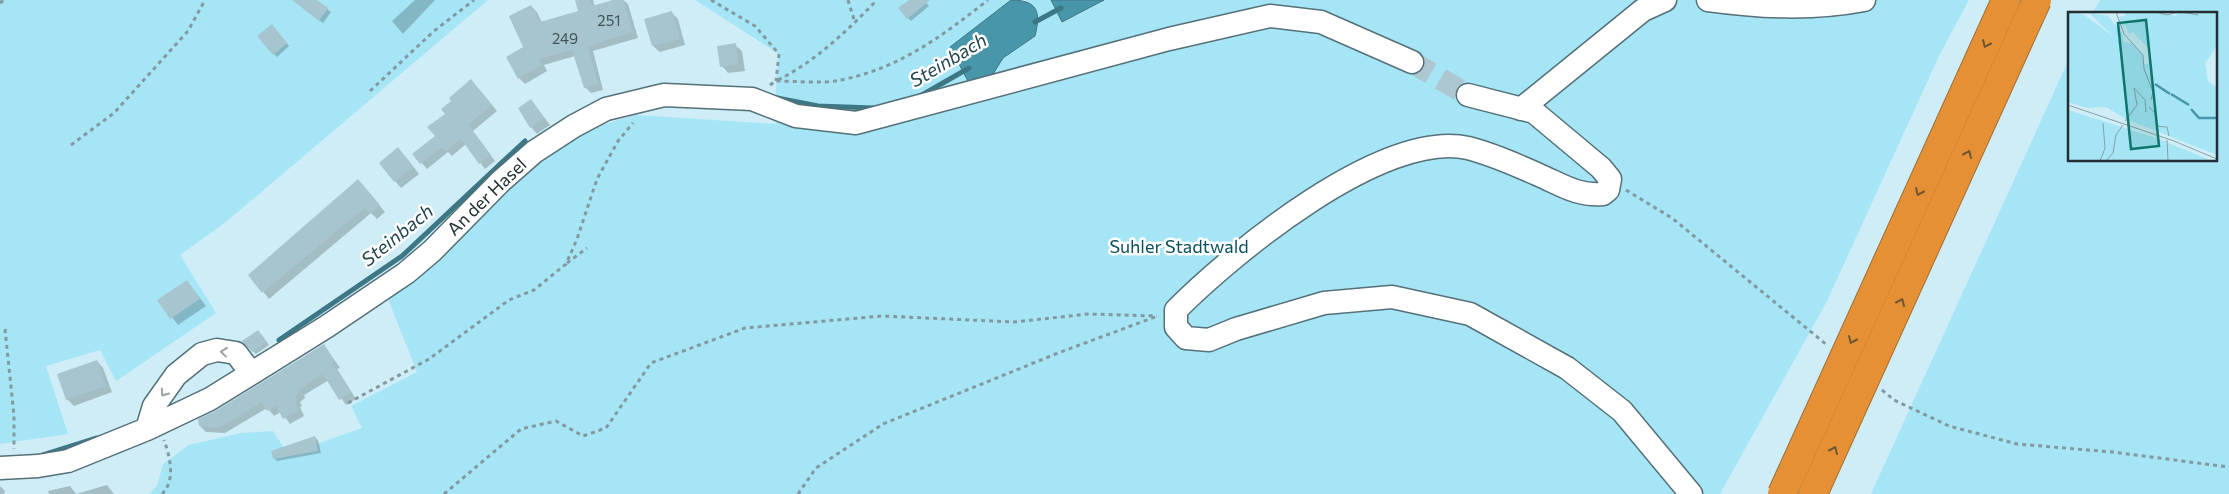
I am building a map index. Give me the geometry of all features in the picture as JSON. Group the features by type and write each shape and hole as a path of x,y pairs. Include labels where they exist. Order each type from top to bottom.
{"highway":[{"path":"1782,494 2006,0"},
{"path":"1813,494 2038,0"}],"street":[{"path":"1521,109 1644,10 1665,0"},
{"path":"1708,0 1765,7 1848,3 1864,0"},
{"name":"An der Hasel","path":"7,461 38,466 68,461 147,429 210,399 319,331 406,273 432,251 534,152 574,126 606,109 664,96 752,99 796,116 856,123 1169,39 1270,16 1321,22 1412,62"},
{"path":"1468,95 1534,112 1602,168 1610,179 1608,190 1603,194 1578,193 1536,173 1467,148 1434,147 1403,155 1336,186 1285,218 1167,313 1186,338 1209,340 1236,329 1324,303 1392,298 1470,314 1566,368 1622,411 1691,494"},
{"path":"147,429 154,406 176,375 202,354 217,350 236,353 251,373"}],"path":[{"path":"0,3 4,0"},
{"path":"72,145 114,113 188,31 205,0"},
{"path":"370,91 434,31 474,0"},
{"path":"711,0 755,26 779,54 776,81"},
{"path":"848,0 855,23"},
{"path":"752,99 776,81 800,69 855,23 877,0"},
{"path":"776,81 839,81 885,67 937,39 988,0"},
{"path":"566,264 577,239 597,179 618,141 653,97"},
{"path":"348,403 429,359 509,300 534,290 587,248"},
{"path":"444,494 521,429 556,421 583,436 606,428 651,363 745,328 882,316 1014,322 1088,314 1167,313"},
{"path":"798,494 816,468 883,424 1058,353 1167,313"},
{"path":"5,329 14,416 7,461"},
{"path":"147,429 164,441 171,467 167,489 162,494"}],"green space":[{"path":"0,0 488,0 226,222 180,255 216,313 116,381 100,350 46,366 68,434 0,444"},
{"name":"Suhler Stadtwald","path":"695,0 1011,0 950,47 990,79 1003,58 1035,36 1034,6 1025,0 1051,0 1062,22 1104,0 1969,0 1940,54 1827,301 1720,494 149,494 157,486 163,464 189,445 241,433 273,431 288,454 362,428 351,406 417,372 388,299 523,169 582,131 635,115 776,124 776,81 779,54"},
{"path":"2100,0 2229,0 2229,494 1871,494 2068,61 2068,161 2216,161 2216,12 2093,12"}],"shaded area":[{"path":"1011,0 1027,2 1035,9 1038,20 1035,36 1003,58 990,79 969,83 950,47"},
{"path":"1051,0 1104,0 1062,22"}],"building":[{"path":"292,0 317,0 328,8 319,21"},
{"path":"575,0 590,0 592,6 613,0 623,0 633,32 588,46 598,84 584,88 572,50 539,59 542,65 518,79 506,57 523,47 509,16 531,5 540,22 578,11"},
{"path":"909,0 930,0 907,19 898,8"},
{"path":"672,11 680,39 652,46 644,19"},
{"path":"272,24 287,43 273,55 257,36"},
{"path":"736,43 738,64 720,67 717,46"},
{"path":"471,79 492,105 468,125 491,155 479,164 461,139 446,151 442,147 420,164 412,154 435,136 427,127 445,114 441,109 451,101 449,98"},
{"path":"531,99 544,118 530,128 518,108"},
{"path":"398,147 413,167 394,182 379,163"},
{"path":"358,179 380,205 370,213 365,208 262,293 248,275"},
{"path":"187,280 200,299 170,319 157,300"},
{"path":"258,330 267,342 252,352 242,341"},
{"path":"324,344 335,362 332,363 351,393 339,400 323,374 299,389 300,392 295,396 297,400 295,401 299,410 283,419 276,406 267,411 262,402 219,428 199,426 198,419 217,410"},
{"path":"97,360 106,386 66,400 57,374"},
{"path":"315,436 318,451 273,459 271,451"}],"waterway":[{"path":"1035,22 1061,8"},
{"name":"Steinbach","path":"922,95 969,68"},
{"name":"Steinbach","path":"777,98 818,106 873,108"},
{"name":"Steinbach","path":"279,340 402,256 525,141"},
{"name":"Steinbach","path":"43,455 97,438"}],"tunnel":[{"path":"1412,62 1468,95"}]}
